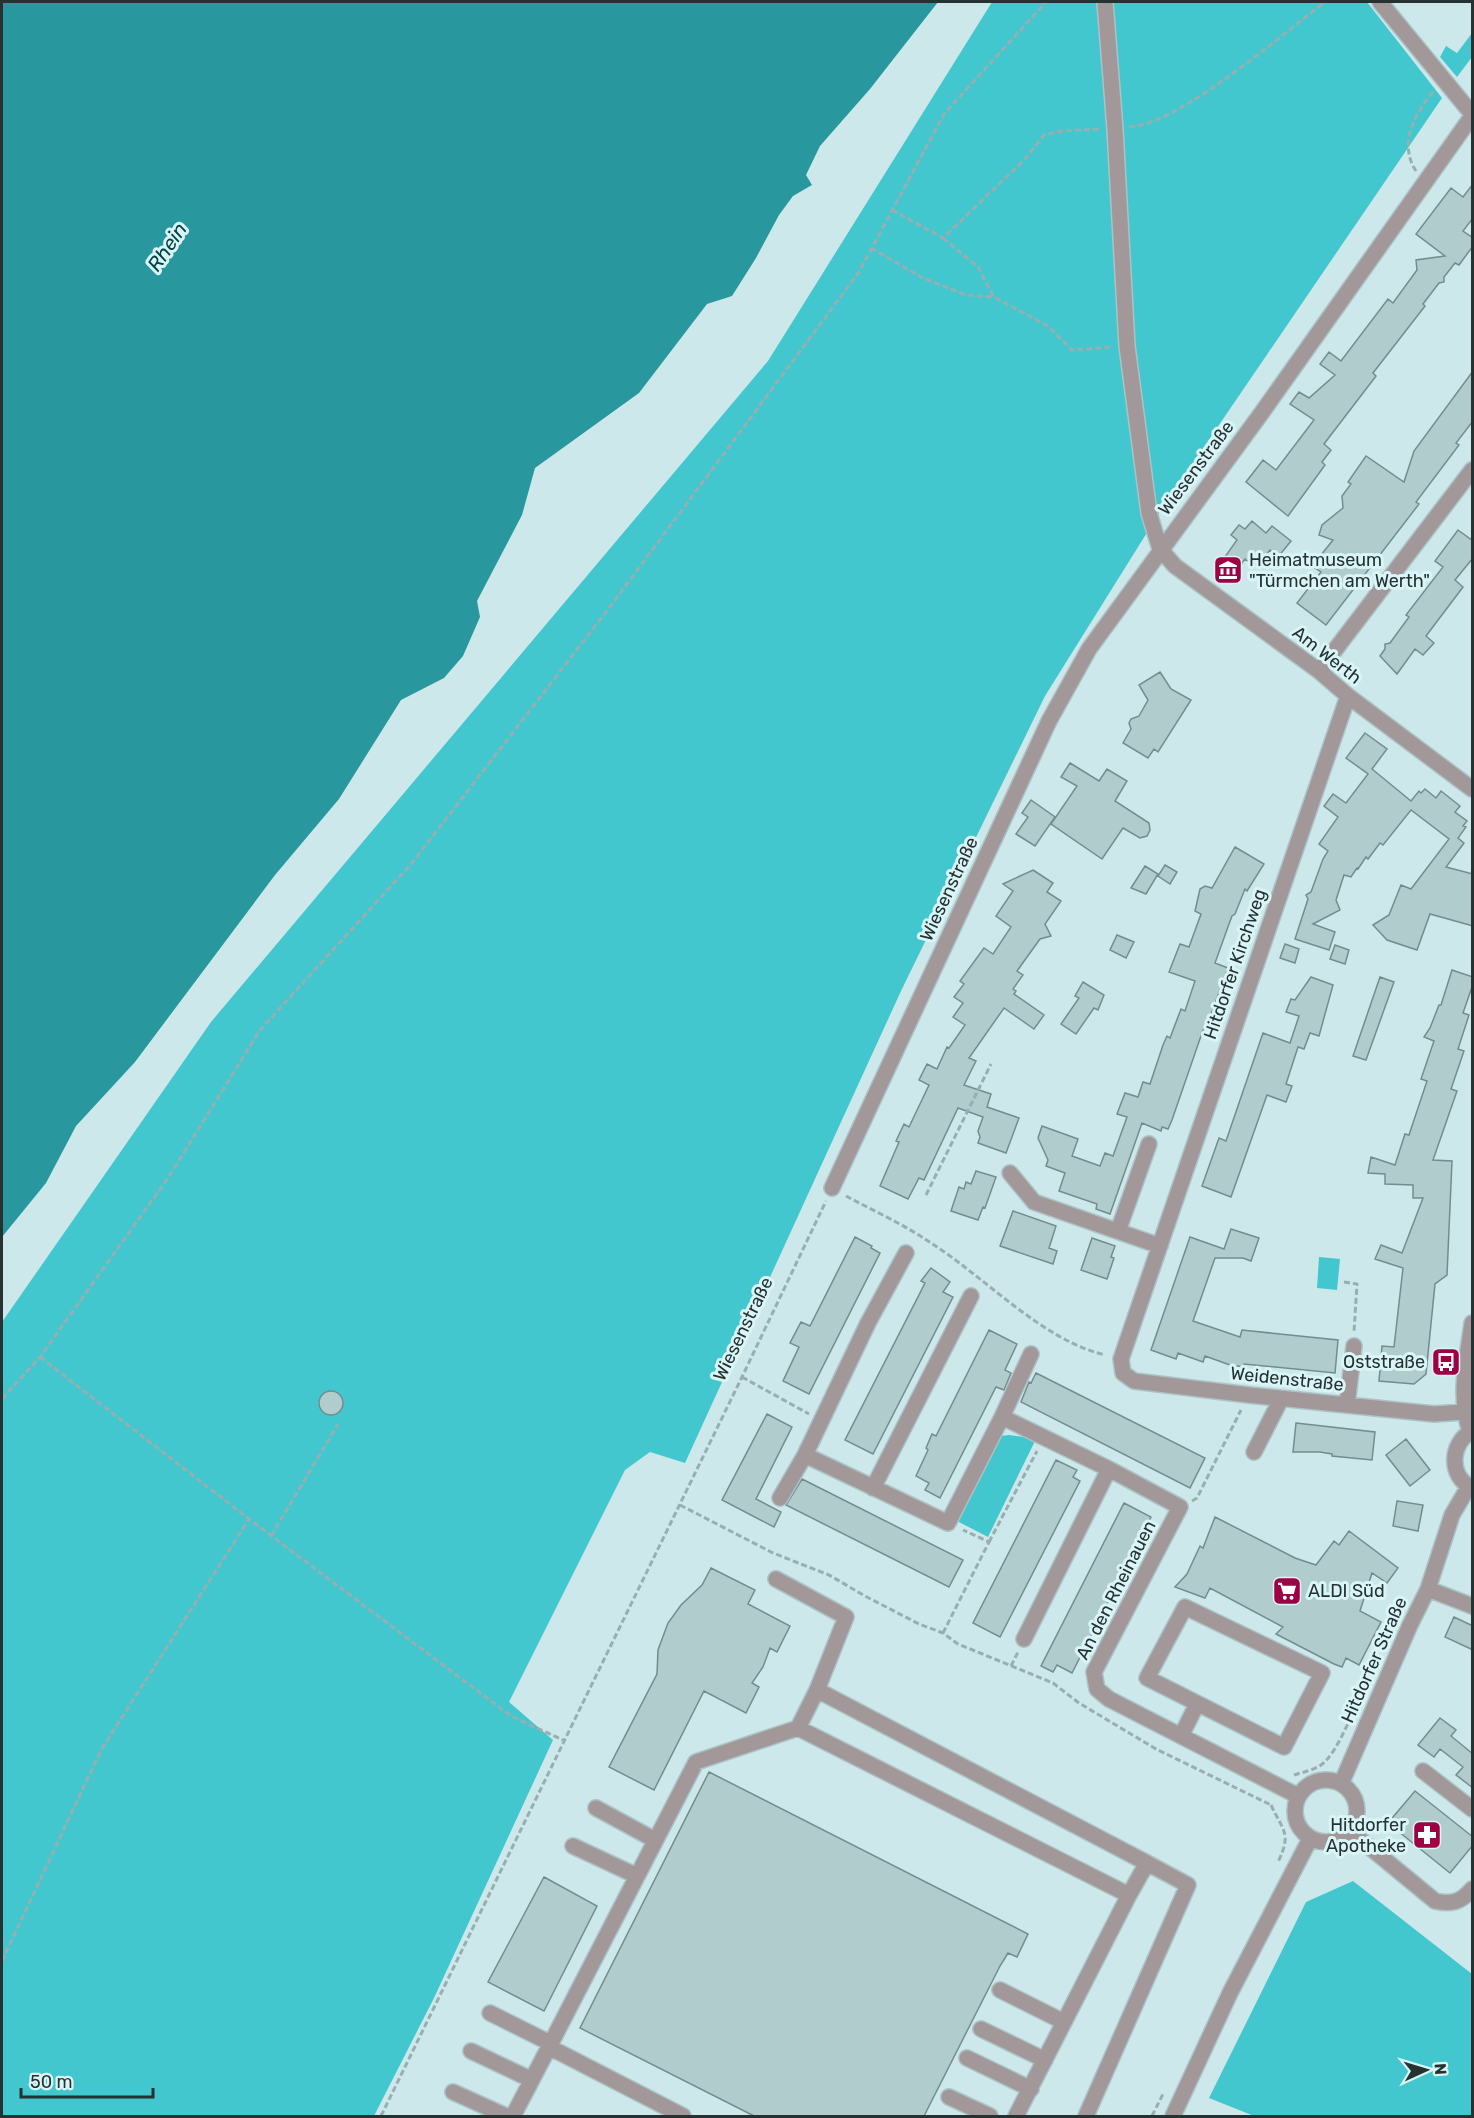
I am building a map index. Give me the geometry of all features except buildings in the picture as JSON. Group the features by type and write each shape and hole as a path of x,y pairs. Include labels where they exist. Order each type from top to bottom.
{"street":[{"path":"1105,2 1116,140 1127,346 1149,513 1160,549"},
{"path":"1380,2 1473,115"},
{"name":"Wiesenstraße","path":"832,1188 1048,721 1089,649 1263,411 1473,115"},
{"path":"1319,672 1473,470"},
{"name":"Am Werth","path":"1160,549 1174,566 1473,789"},
{"name":"Hitdorfer Kirchweg","path":"1121,1359 1348,696"},
{"path":"1118,1231 1149,1144"},
{"path":"1010,1173 1034,1202 1160,1246"},
{"path":"780,1498 805,1455 868,1323 906,1253"},
{"path":"873,1488 971,1296"},
{"path":"1471,1487 1461,1479 1454,1459 1456,1448 1471,1431 1464,1412 1464,1381 1473,1323"},
{"path":"1347,1405 1354,1346"},
{"path":"805,1455 948,1523 1002,1417 1030,1354"},
{"name":"Weidenstraße","path":"1121,1359 1124,1373 1134,1381 1281,1399 1434,1414 1464,1412"},
{"path":"1254,1452 1281,1399"},
{"name":"An den Rheinauen","path":"1002,1417 1109,1469 1180,1507 1094,1672 1096,1689 1109,1699 1298,1796"},
{"path":"1024,1639 1109,1469"},
{"name":"Hitdorfer Straße","path":"1341,1784 1428,1589 1452,1515 1471,1487"},
{"path":"513,2116 696,1762 798,1728 817,1690 846,1617 776,1579"},
{"path":"1428,1589 1473,1606"},
{"path":"1185,1607 1322,1673 1284,1747 1197,1704 1147,1678 1185,1607"},
{"path":"817,1690 1188,1886 1086,2116"},
{"path":"1181,1736 1197,1704"},
{"path":"798,1728 1129,1894"},
{"path":"1423,1770 1473,1809"},
{"path":"1332,1780 1341,1784 1355,1800 1356,1822 1342,1839 1320,1843 1310,1839 1303,1833 1294,1815 1298,1796 1312,1783 1332,1780"},
{"path":"596,1808 656,1840"},
{"path":"1350,1831 1435,1901 1447,1904 1463,1899 1473,1889"},
{"path":"1173,2116 1230,1994 1310,1839"},
{"path":"573,1846 637,1876"},
{"path":"1016,2116 1129,1894 1148,1863"},
{"path":"1000,1990 1064,2022"},
{"path":"490,2013 683,2116"},
{"path":"981,2029 1045,2060"},
{"path":"471,2051 532,2080"},
{"path":"967,2058 1030,2089"},
{"path":"453,2092 507,2116"},
{"path":"949,2097 990,2116"}],"path":[{"path":"2,1400 40,1357 168,1178 260,1030 412,863 609,608 859,272 944,114 1046,2"},
{"path":"1426,181 1414,168 1408,154 1407,142 1410,129 1419,113 1443,80"},
{"path":"943,238 978,267 994,297"},
{"path":"871,248 923,278 966,295 994,297 1048,326 1072,350 1127,346"},
{"path":"926,1196 991,1064"},
{"path":"832,1188 931,1242 1037,1322 1088,1351 1121,1359"},
{"name":"Wiesenstraße","path":"381,2116 832,1188"},
{"path":"1344,1282 1357,1284 1354,1346"},
{"path":"40,1357 271,1536 511,1716 565,1741"},
{"path":"742,1377 821,1420"},
{"path":"1180,1507 1197,1498 1249,1395"},
{"path":"271,1536 338,1424"},
{"path":"943,1632 1044,1437"},
{"path":"680,1504 773,1553 822,1571 919,1624 943,1632 958,1644 1053,1683 1079,1703 1156,1749 1270,1805 1285,1830 1286,1846"},
{"path":"2,1961 101,1750 249,1519"},
{"path":"948,1523 989,1542"},
{"path":"1270,1805 1291,1776 1319,1767 1325,1762 1343,1734 1371,1670"}],"shaded area":[{"path":"992,2 1367,2 1442,98 1163,507 1045,696 901,991 685,1463 650,1452 625,1470 509,1702 553,1740 434,1998 374,2116 2,2116 2,1322 211,1022 768,361"},
{"path":"1472,33 1472,57 1457,77 1440,57 1446,46 1457,53"},
{"path":"1319,1257 1340,1259 1337,1290 1317,1288"},
{"path":"1009,1435 1035,1441 988,1537 955,1520 994,1444 1001,1436"},
{"path":"1353,1881 1472,1974 1472,2116 1254,2116 1209,2098 1306,1902"}],"water":[{"name":"Rhein","path":"2,2 938,2 870,89 820,146 806,175 812,185 793,196 779,215 732,296 707,304 639,393 535,468 522,515 477,601 480,617 463,656 444,678 401,700 339,799 275,875 135,1062 76,1126 46,1183 2,1237"}],"place":[{"name":"Heimatmuseum \"Türmchen am Werth\"","path":"1228,570"},
{"name":"Oststraße","path":"1446,1362"},
{"name":"ALDI Süd","path":"1287,1591"},
{"name":"Hitdorfer Apotheke","path":"1427,1835"}]}
